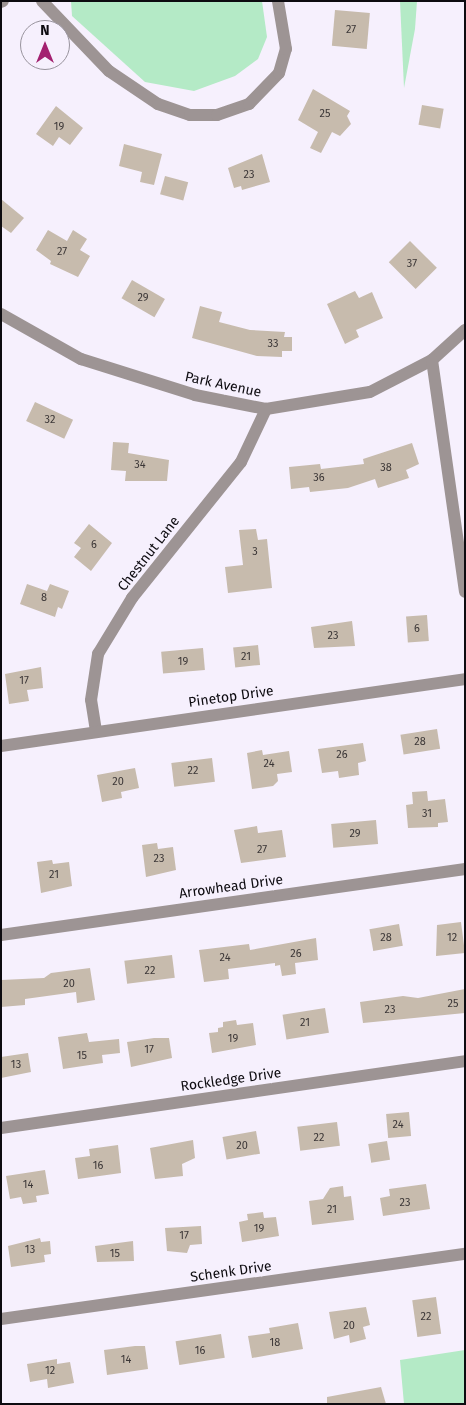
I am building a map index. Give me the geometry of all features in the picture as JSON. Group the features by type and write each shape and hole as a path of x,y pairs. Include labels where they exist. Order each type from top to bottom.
{"street":[{"path":"42,1 109,72 158,104 190,116 217,115 249,104 279,73 286,49 278,1"},
{"name":"Park Avenue","path":"1,314 81,359 195,395 266,409 370,392 432,360 465,330"},
{"path":"432,360 465,592"},
{"name":"Chestnut Lane","path":"96,731 91,700 98,654 132,598 241,462 266,409"},
{"name":"Pinetop Drive","path":"1,746 465,679"},
{"name":"Arrowhead Drive","path":"1,935 465,869"},
{"name":"Rockledge Drive","path":"1,1128 465,1061"},
{"name":"Schenk Drive","path":"1,1319 465,1254"}],"green space":[{"path":"71,1 262,1 267,37 258,59 235,76 194,91 145,82 72,16"},
{"path":"400,1 417,1 415,29 404,88"},
{"path":"465,1350 465,1404 404,1404 400,1360"}],"building":[{"path":"335,10 370,13 367,49 332,46"},
{"path":"313,89 350,111 347,116 351,124 340,136 332,132 321,153 310,148 318,132 298,120"},
{"path":"422,105 444,109 440,129 419,125"},
{"path":"56,106 83,128 70,145 59,137 53,146 36,134"},
{"path":"124,144 162,154 154,185 140,182 142,172 119,166"},
{"path":"262,154 270,182 242,190 241,186 234,188 228,168"},
{"path":"165,176 188,182 183,201 160,194"},
{"path":"1,199 24,218 11,233 1,226"},
{"path":"48,230 67,241 73,230 87,239 80,250 90,256 78,277 50,264 51,261 36,250"},
{"path":"410,241 437,268 416,289 389,262"},
{"path":"132,280 165,299 154,317 122,298"},
{"path":"355,291 359,298 372,292 383,318 356,330 359,337 345,344 327,304"},
{"path":"200,306 222,312 219,322 250,330 285,332 284,337 292,337 292,351 282,351 282,357 257,356 192,338"},
{"path":"35,402 73,420 64,439 26,421"},
{"path":"113,442 129,443 128,453 169,460 167,481 125,481 126,471 111,470"},
{"path":"412,443 419,464 406,470 409,478 378,488 375,479 348,488 310,492 309,487 291,489 289,467 320,464 321,469 364,464 363,459"},
{"path":"89,524 112,543 91,571 74,557 81,548 74,543"},
{"path":"256,529 258,540 267,539 272,588 228,593 225,567 243,565 239,530"},
{"path":"27,584 47,591 50,584 69,591 62,609 58,607 55,617 20,604"},
{"path":"427,615 429,641 408,642 406,616"},
{"path":"352,621 355,646 314,648 311,627"},
{"path":"258,645 260,665 235,668 233,648"},
{"path":"203,648 205,670 163,674 161,652"},
{"path":"41,667 43,688 27,690 29,701 9,704 5,674"},
{"path":"437,729 440,749 404,755 400,735"},
{"path":"363,743 366,761 358,763 359,775 339,778 338,771 322,773 318,749"},
{"path":"262,750 263,755 289,751 292,772 277,774 278,781 273,786 252,789 247,753"},
{"path":"212,758 215,782 174,787 171,763"},
{"path":"135,768 139,788 121,792 122,798 102,802 97,775"},
{"path":"427,791 428,801 445,799 448,822 438,823 438,827 408,828 406,805 413,804 412,792"},
{"path":"376,820 378,844 333,848 331,824"},
{"path":"257,826 258,833 282,830 286,857 241,863 234,830"},
{"path":"157,843 158,849 173,847 176,870 146,877 142,845"},
{"path":"52,860 53,864 69,862 72,886 41,893 37,862"},
{"path":"461,922 465,953 436,956 437,925"},
{"path":"399,924 403,946 373,951 369,929"},
{"path":"316,938 318,960 295,963 296,974 282,976 280,965 275,966 275,963 228,969 229,979 204,982 199,950 249,944 250,950"},
{"path":"172,955 175,978 127,984 124,961"},
{"path":"90,968 95,1000 77,1003 76,992 25,999 25,1005 1,1007 1,980 44,978 51,973"},
{"path":"465,989 465,1013 363,1023 360,1002 403,996 418,998"},
{"path":"325,1008 329,1033 286,1039 283,1015"},
{"path":"236,1020 237,1025 253,1023 256,1045 212,1053 209,1033 218,1032 218,1028 223,1027 223,1022"},
{"path":"87,1033 89,1042 119,1039 120,1053 102,1055 103,1063 63,1069 58,1037"},
{"path":"169,1038 172,1058 131,1067 127,1042"},
{"path":"28,1053 31,1072 1,1078 1,1057"},
{"path":"409,1112 411,1136 388,1138 386,1114"},
{"path":"337,1122 340,1146 300,1151 297,1127"},
{"path":"256,1131 260,1154 227,1160 223,1137"},
{"path":"193,1140 195,1158 182,1164 183,1176 155,1179 150,1148"},
{"path":"387,1141 390,1160 371,1163 368,1144"},
{"path":"118,1145 121,1173 78,1179 75,1158 90,1156 89,1149"},
{"path":"45,1170 49,1194 36,1196 37,1202 23,1204 21,1197 10,1199 6,1176"},
{"path":"426,1184 430,1209 383,1216 380,1198 390,1196 389,1189"},
{"path":"343,1186 344,1197 351,1196 354,1220 312,1225 309,1201 323,1199 330,1188"},
{"path":"263,1212 264,1218 276,1217 279,1236 242,1242 239,1222 248,1220 247,1214"},
{"path":"201,1226 202,1244 190,1245 187,1253 167,1251 165,1228"},
{"path":"40,1238 41,1242 50,1241 51,1254 44,1255 45,1262 11,1267 8,1246"},
{"path":"133,1241 134,1261 97,1262 95,1246"},
{"path":"436,1297 441,1334 417,1337 412,1300"},
{"path":"366,1307 370,1325 363,1327 366,1339 350,1343 349,1335 334,1339 329,1312"},
{"path":"298,1323 303,1349 252,1358 248,1336 270,1333 269,1328"},
{"path":"221,1334 225,1358 179,1365 176,1341"},
{"path":"145,1346 148,1369 107,1375 104,1350"},
{"path":"57,1359 57,1364 70,1362 74,1383 48,1388 47,1379 30,1382 27,1364"},
{"path":"381,1387 386,1404 327,1404 327,1397"}]}
